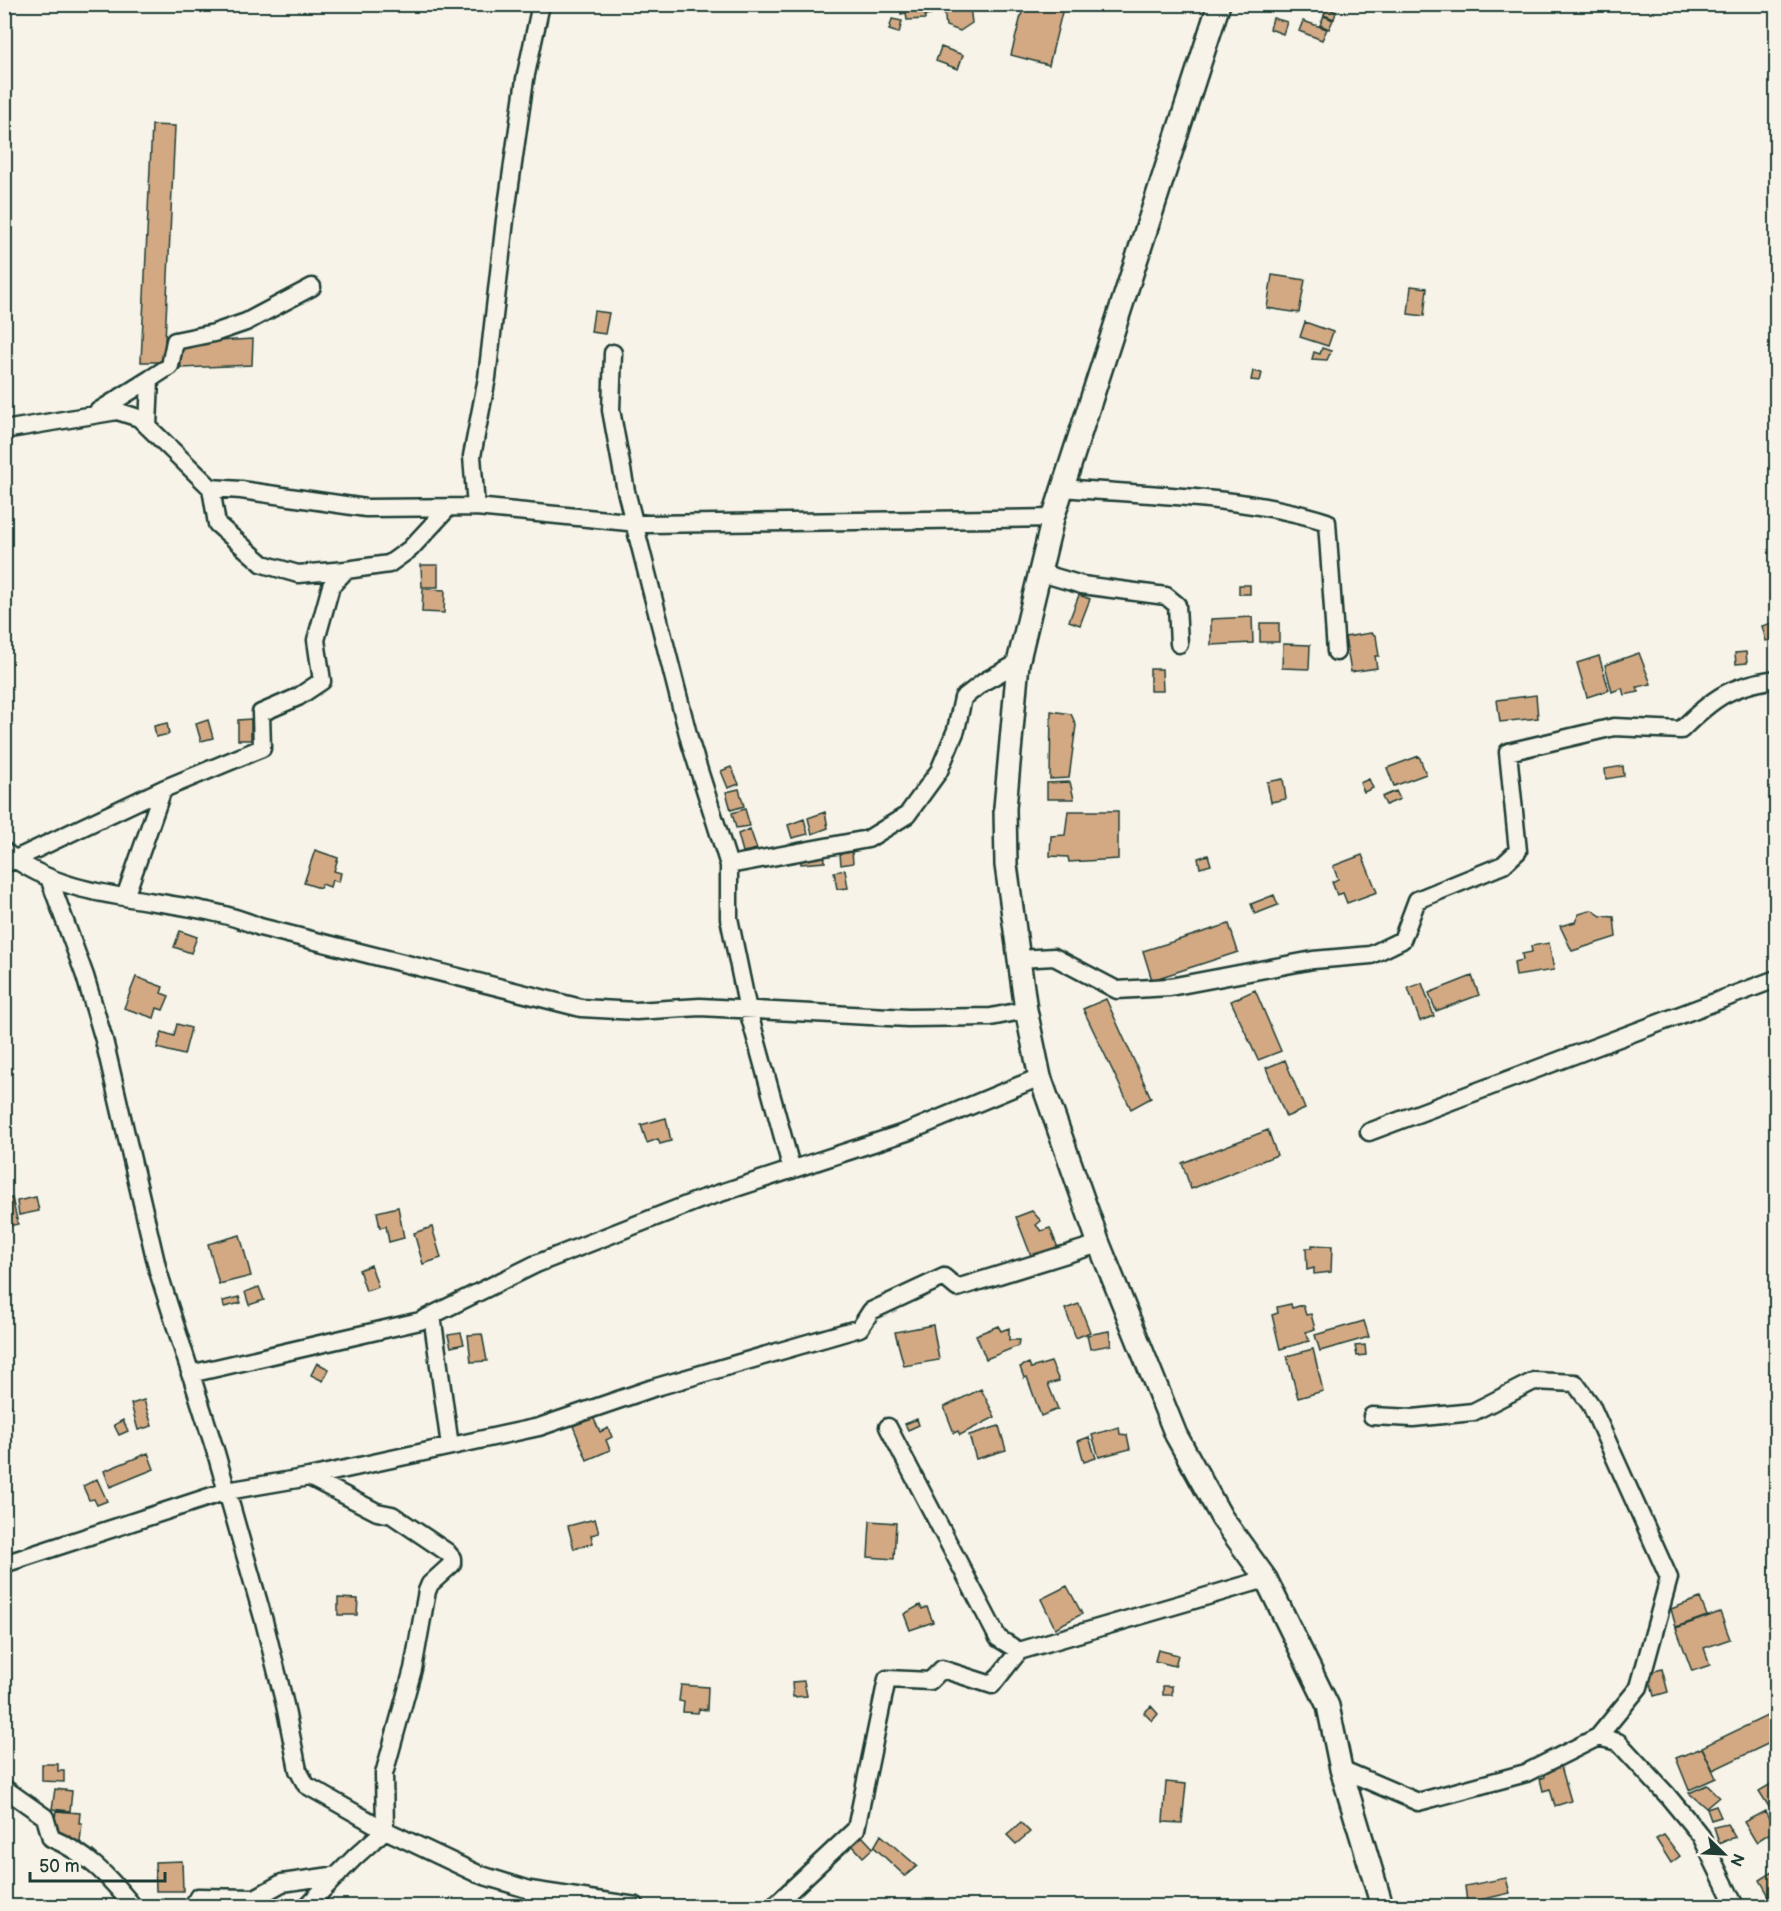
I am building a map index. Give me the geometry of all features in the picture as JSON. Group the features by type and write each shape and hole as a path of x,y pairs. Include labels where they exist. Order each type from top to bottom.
{"street":[{"path":"476,507 472,456 487,378 505,220 525,79 541,4"},
{"path":"1219,4 1053,518 1018,663 1005,808 1006,865 1026,1010 1040,1077 1099,1244 1176,1435 1222,1518 1266,1579 1328,1706 1341,1769 1382,1906"},
{"path":"92,415 170,366 175,340 214,333 246,322 312,287"},
{"path":"613,352 611,410 634,522 690,742 729,865 729,918 748,1010 792,1170"},
{"path":"148,427 150,379"},
{"path":"4,430 117,411 139,418 211,488 217,524 263,564 298,574 389,564 410,549 448,508"},
{"path":"211,488 242,490 366,508 476,507 634,522 1053,518"},
{"path":"1062,488 1181,497 1296,512 1327,522 1336,652"},
{"path":"8,858 262,748 261,713 298,697 322,681 316,640 331,586 346,570"},
{"path":"1041,573 1082,585 1166,596 1177,605 1179,644"},
{"path":"729,865 868,839 907,814 939,771 956,730 963,698 985,681 1018,663"},
{"path":"1019,959 1054,957 1117,990 1170,987 1224,979 1313,960 1371,956 1402,940 1417,900 1503,866 1518,851 1508,752 1614,727 1681,730 1708,703 1717,698 1744,684 1776,679"},
{"path":"125,897 163,789"},
{"path":"8,858 49,878 125,897 235,916 260,927 581,1008 636,1011 700,1007 908,1018 991,1017 1026,1010"},
{"path":"49,878 104,1040 144,1219 227,1491 264,1622 285,1706 297,1770 306,1785 385,1830 478,1874 530,1890 636,1906"},
{"path":"1370,1132 1776,979"},
{"path":"190,1374 420,1321 536,1264 699,1200 907,1132 1040,1077"},
{"path":"4,1564 227,1491 309,1477 539,1426 653,1388 860,1328 871,1311 944,1277 957,1288 1099,1244"},
{"path":"432,1315 450,1446"},
{"path":"1341,1769 1418,1802 1526,1773 1598,1737 1639,1687 1670,1578 1591,1405 1575,1383 1534,1381 1473,1412 1413,1418 1372,1416"},
{"path":"888,1426 998,1638 1020,1651"},
{"path":"307,1906 385,1830 384,1774 413,1669 427,1591 430,1584 449,1569 452,1558 392,1515 377,1512 309,1477"},
{"path":"774,1906 856,1829 886,1679 930,1681 942,1669 992,1685 1020,1651 1266,1579"},
{"path":"1598,1737 1618,1742 1701,1836 1735,1906"},
{"path":"4,1788 45,1818 51,1838 69,1846 103,1870 133,1906"},
{"path":"193,1906 198,1897 255,1898 282,1883 338,1875"},
{"path":"530,1890 538,1906"}],"building":[{"path":"900,4 933,4 931,14 925,15 925,19 907,20 906,13 901,14"},
{"path":"953,4 970,7 972,23 960,31 946,26 944,10"},
{"path":"1024,4 1064,4 1049,65 1011,55"},
{"path":"1327,8 1336,12 1334,19 1324,15"},
{"path":"1324,16 1333,20 1329,29 1320,25"},
{"path":"1273,18 1287,22 1283,34 1270,29"},
{"path":"892,19 902,21 899,33 889,30"},
{"path":"1303,21 1327,29 1322,40 1299,31"},
{"path":"941,47 963,55 958,69 936,61"},
{"path":"152,125 175,126 164,362 141,362"},
{"path":"1272,275 1305,280 1299,313 1267,308"},
{"path":"1411,286 1427,288 1424,316 1408,314"},
{"path":"594,311 609,313 605,334 591,332"},
{"path":"1305,322 1333,332 1328,346 1300,337"},
{"path":"253,339 252,365 181,368 180,343"},
{"path":"1322,348 1331,351 1327,360 1312,359 1314,352 1320,354"},
{"path":"1253,371 1262,373 1260,381 1251,380"},
{"path":"421,565 438,565 438,587 422,587"},
{"path":"1239,585 1250,585 1250,594 1239,594"},
{"path":"423,589 445,590 444,613 422,612"},
{"path":"1079,595 1090,599 1080,625 1069,621"},
{"path":"1252,617 1253,643 1211,645 1211,619"},
{"path":"1776,622 1776,639 1766,641 1762,626"},
{"path":"1260,623 1279,623 1279,642 1260,642"},
{"path":"1371,633 1376,636 1379,656 1375,656 1377,668 1351,672 1345,637"},
{"path":"1283,644 1310,645 1309,669 1282,668"},
{"path":"1746,652 1747,663 1736,664 1735,653"},
{"path":"1639,653 1651,684 1637,687 1639,692 1624,695 1622,688 1612,692 1605,665"},
{"path":"1599,656 1609,690 1587,697 1577,663"},
{"path":"1150,669 1162,669 1163,691 1150,691"},
{"path":"1536,695 1538,718 1500,722 1497,700"},
{"path":"1051,711 1071,714 1076,725 1069,778 1050,779"},
{"path":"251,719 251,740 238,740 238,720"},
{"path":"208,720 213,738 201,741 196,724"},
{"path":"167,723 169,734 156,737 154,726"},
{"path":"1419,756 1426,774 1394,786 1387,768"},
{"path":"1623,766 1624,776 1606,779 1605,769"},
{"path":"731,767 739,784 728,788 721,771"},
{"path":"1283,779 1286,799 1271,802 1267,782"},
{"path":"1369,779 1373,788 1364,792 1360,783"},
{"path":"1070,782 1074,799 1047,799 1047,783"},
{"path":"739,789 744,806 731,810 726,792"},
{"path":"1396,791 1400,799 1386,805 1382,797"},
{"path":"745,809 750,826 736,828 732,813"},
{"path":"1068,811 1118,811 1118,859 1069,862 1068,857 1050,856 1051,836 1065,835"},
{"path":"825,812 828,828 812,834 808,818"},
{"path":"804,819 808,834 792,838 788,825"},
{"path":"750,829 757,849 743,852 738,834"},
{"path":"315,850 338,858 334,871 341,873 339,882 332,880 330,887 322,884 320,888 304,883"},
{"path":"824,851 825,862 801,864 800,853"},
{"path":"852,852 853,863 841,865 840,854"},
{"path":"1208,855 1211,865 1200,868 1198,858"},
{"path":"1362,855 1377,892 1347,903 1343,893 1337,895 1332,882 1338,879 1333,866"},
{"path":"845,870 848,888 837,889 834,872"},
{"path":"1274,895 1278,905 1255,914 1251,904"},
{"path":"1592,910 1601,916 1614,917 1616,937 1572,951 1560,926 1575,922 1579,914"},
{"path":"1229,924 1238,952 1152,980 1143,951"},
{"path":"180,931 197,937 191,953 174,947"},
{"path":"1549,943 1554,970 1516,976 1514,962 1523,960 1522,954 1532,952 1531,946"},
{"path":"1472,976 1479,995 1436,1011 1429,993"},
{"path":"136,977 163,987 161,993 169,996 163,1010 157,1008 154,1018 124,1008"},
{"path":"1422,983 1434,1016 1420,1021 1408,988"},
{"path":"1255,990 1281,1051 1258,1060 1231,1001"},
{"path":"1106,999 1151,1098 1131,1109 1083,1009"},
{"path":"177,1024 191,1028 184,1055 157,1048 162,1032 174,1036"},
{"path":"1285,1060 1305,1109 1286,1117 1266,1068"},
{"path":"666,1118 671,1141 660,1144 658,1139 647,1143 641,1125"},
{"path":"1268,1130 1277,1155 1191,1189 1182,1163"},
{"path":"36,1197 39,1211 19,1215 17,1201"},
{"path":"12,1198 18,1224 4,1227 4,1200"},
{"path":"398,1207 404,1238 389,1242 386,1226 380,1228 377,1212"},
{"path":"1032,1211 1041,1221 1036,1225 1041,1231 1050,1228 1058,1248 1032,1258 1016,1217"},
{"path":"432,1227 441,1258 423,1264 414,1233"},
{"path":"240,1235 251,1276 219,1284 208,1244"},
{"path":"1312,1245 1332,1246 1331,1272 1314,1274 1314,1268 1307,1270 1306,1248 1312,1248"},
{"path":"371,1265 378,1287 366,1291 359,1270"},
{"path":"259,1287 264,1300 249,1305 245,1292"},
{"path":"239,1297 241,1303 224,1307 223,1301"},
{"path":"1079,1304 1090,1332 1076,1338 1065,1309"},
{"path":"1291,1304 1292,1308 1303,1305 1306,1315 1311,1314 1315,1329 1306,1332 1309,1341 1280,1349 1272,1315 1278,1313 1277,1307"},
{"path":"1364,1321 1369,1337 1320,1351 1315,1335"},
{"path":"933,1325 939,1360 904,1366 895,1332"},
{"path":"998,1326 1001,1331 1009,1328 1009,1340 1019,1340 1018,1346 986,1359 976,1335"},
{"path":"1109,1331 1111,1345 1090,1349 1087,1335"},
{"path":"461,1333 464,1344 451,1347 448,1335"},
{"path":"482,1334 487,1361 471,1362 468,1335"},
{"path":"1365,1345 1366,1355 1357,1356 1355,1346"},
{"path":"1313,1349 1323,1391 1298,1398 1287,1356"},
{"path":"1051,1362 1059,1381 1048,1384 1058,1409 1041,1416 1027,1377 1024,1378 1020,1367 1029,1363 1031,1368"},
{"path":"317,1363 329,1369 323,1381 311,1375"},
{"path":"981,1389 995,1417 960,1435 958,1431 954,1433 944,1407"},
{"path":"4,1390 11,1406 4,1408"},
{"path":"144,1400 152,1426 138,1430 131,1404"},
{"path":"593,1417 600,1432 608,1428 612,1437 606,1440 610,1450 587,1460 573,1426"},
{"path":"917,1419 919,1425 908,1430 905,1424"},
{"path":"123,1420 128,1431 119,1435 114,1425"},
{"path":"999,1426 1006,1450 976,1459 969,1435"},
{"path":"1119,1427 1120,1434 1127,1435 1130,1449 1099,1457 1092,1435"},
{"path":"1089,1437 1096,1458 1084,1462 1078,1441"},
{"path":"148,1453 154,1469 110,1487 104,1471"},
{"path":"97,1479 107,1501 97,1505 94,1499 89,1500 83,1486"},
{"path":"595,1519 599,1533 591,1535 593,1543 574,1549 568,1526"},
{"path":"870,1521 896,1523 894,1559 868,1557"},
{"path":"1067,1586 1082,1614 1055,1628 1041,1599"},
{"path":"338,1598 358,1599 357,1615 338,1615"},
{"path":"1700,1598 1707,1616 1676,1627 1671,1609"},
{"path":"920,1605 922,1609 927,1607 933,1622 910,1630 904,1614"},
{"path":"1720,1612 1730,1639 1704,1648 1710,1665 1692,1671 1676,1628"},
{"path":"1158,1650 1178,1655 1175,1666 1155,1661"},
{"path":"1662,1669 1668,1692 1654,1696 1648,1673"},
{"path":"804,1681 807,1696 793,1697 792,1682"},
{"path":"681,1685 708,1687 707,1710 699,1709 698,1713 683,1712 684,1702 679,1701"},
{"path":"1163,1686 1172,1686 1172,1695 1163,1695"},
{"path":"1151,1706 1158,1714 1152,1721 1144,1713"},
{"path":"1771,1714 1776,1726 1776,1740 1713,1770 1702,1747"},
{"path":"1702,1748 1716,1778 1689,1790 1676,1758"},
{"path":"1560,1763 1571,1801 1555,1806 1550,1789 1543,1791 1540,1779 1545,1777 1543,1768"},
{"path":"42,1764 58,1764 58,1771 64,1771 64,1782 42,1781"},
{"path":"1776,1781 1776,1818 1759,1791"},
{"path":"1166,1782 1186,1784 1182,1823 1163,1822"},
{"path":"1707,1785 1719,1797 1706,1808 1689,1793"},
{"path":"55,1789 72,1791 70,1811 52,1809"},
{"path":"1716,1806 1721,1817 1711,1820 1707,1809"},
{"path":"56,1811 80,1813 79,1823 82,1823 80,1842 57,1839 53,1833"},
{"path":"1765,1811 1775,1830 1756,1842 1744,1822"},
{"path":"1021,1823 1030,1832 1016,1844 1007,1835"},
{"path":"1727,1824 1735,1837 1719,1843 1714,1827"},
{"path":"861,1835 873,1848 863,1857 851,1844"},
{"path":"881,1835 917,1866 905,1876 874,1847"},
{"path":"1664,1835 1680,1856 1671,1863 1656,1839"},
{"path":"182,1861 183,1891 156,1891 155,1862"},
{"path":"1776,1870 1776,1903 1774,1905 1760,1880"},
{"path":"1506,1878 1510,1893 1467,1903 1465,1886"}]}
